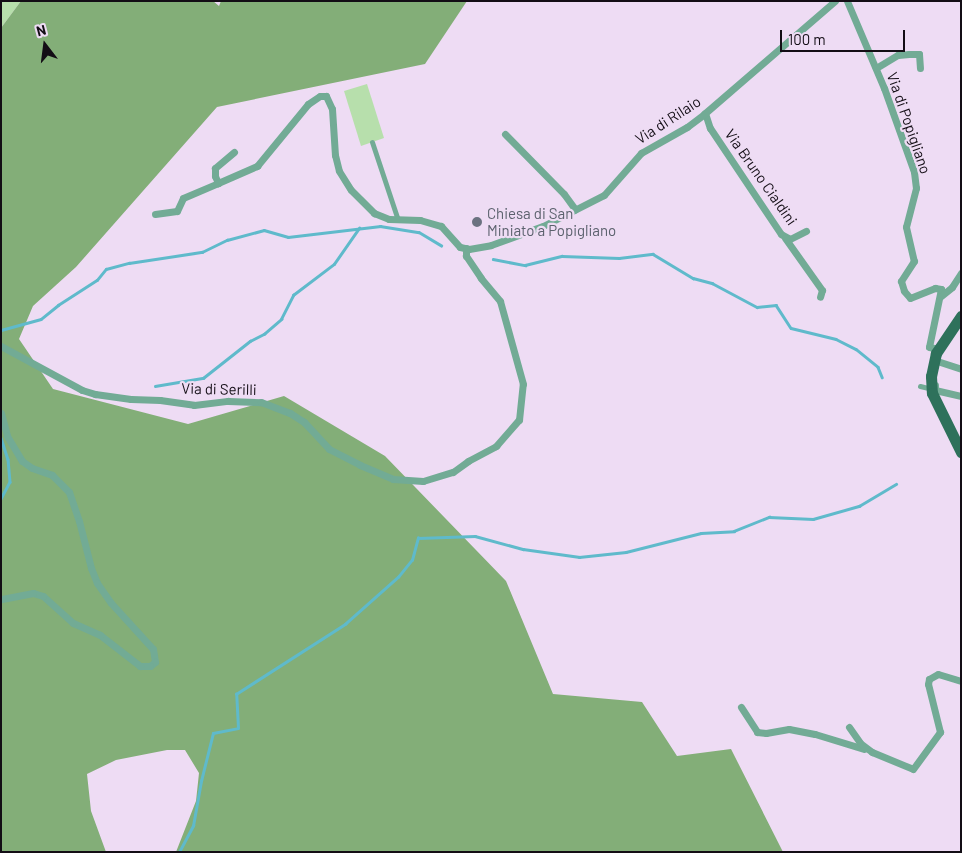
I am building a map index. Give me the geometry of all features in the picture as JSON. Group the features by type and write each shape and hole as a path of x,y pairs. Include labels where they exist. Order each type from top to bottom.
{"main road":[{"path":"961,316 934,360 931,386 936,403 954,434 961,452"}],"street":[{"name":"Via di Rilaio","path":"466,248 479,248 543,226 604,195 641,153 687,127 705,113 835,1"},
{"name":"Via di Popigliano","path":"847,1 876,68 915,180 912,207 906,227 914,261 913,266 903,275 902,286 906,296 910,298 938,288 941,289 941,296"},
{"path":"876,68 898,56 908,54 919,54 920,68"},
{"path":"155,214 177,211 183,198 201,188 218,183 257,166 308,104 320,96 326,96 332,109 335,155 343,179 374,213 398,220 420,220 441,226 453,242 460,247 466,248"},
{"name":"Via Bruno Cialdini","path":"705,113 710,128 786,238 794,238 806,231"},
{"path":"505,134 564,194 576,209"},
{"path":"372,142 398,220"},
{"path":"218,183 214,176 215,168 234,152"},
{"path":"786,238 822,290 820,298"},
{"name":"Via di Serilli","path":"1,346 82,390 95,394 194,405 228,401 260,402 290,413 304,422 329,449 360,465 393,479 423,481 453,472 468,460 496,446 519,420 523,384 500,300 466,256 466,248"},
{"path":"939,349 929,347 936,310 941,296 952,286 961,273"},
{"path":"934,360 961,369"},
{"path":"931,386 961,396"},
{"path":"1,413 7,436 22,461 32,468 52,474 69,492 79,521 90,568 97,584 110,603 153,649 155,662 150,666 140,666 100,636 73,623 43,596 34,593 1,599"},
{"path":"741,707 757,732 766,733 789,729 815,734 872,752 913,769 940,732 928,684 929,679 933,676 944,675 961,681"},
{"path":"849,728 860,743 872,752"}],"green space":[{"path":"1,1 21,1 1,28"},
{"path":"21,1 213,1 219,6 221,1 467,1 425,64 217,107 76,267 33,306 19,339 53,389 188,424 284,396 385,456 506,581 553,694 642,702 677,756 731,749 783,852 176,852 196,801 199,773 185,750 167,750 116,760 87,774 91,811 106,852 1,852 1,28"},
{"path":"367,84 384,138 361,146 344,91"}],"waterway":[{"path":"1,330 41,319 58,305 97,280 106,269 129,263 202,252 227,240 264,230 288,237 380,226 419,232 441,245"},
{"path":"155,386 203,378 250,341 264,334 281,319 293,295 334,264 359,228"},
{"path":"493,259 525,265 562,256 619,258 653,254 693,278 712,283 757,307 776,305 791,328 836,339 856,349 878,367 882,377"},
{"path":"1,438 8,459 10,482 1,499"},
{"path":"179,852 193,826 201,781 213,733 238,728 236,694 345,624 398,577 412,560 418,538 475,536 523,549 579,557 626,552 701,533 734,531 769,517 813,519 859,506 896,484"}],"place":[{"name":"Chiesa di San Miniato a Popigliano","path":"477,222"}]}
